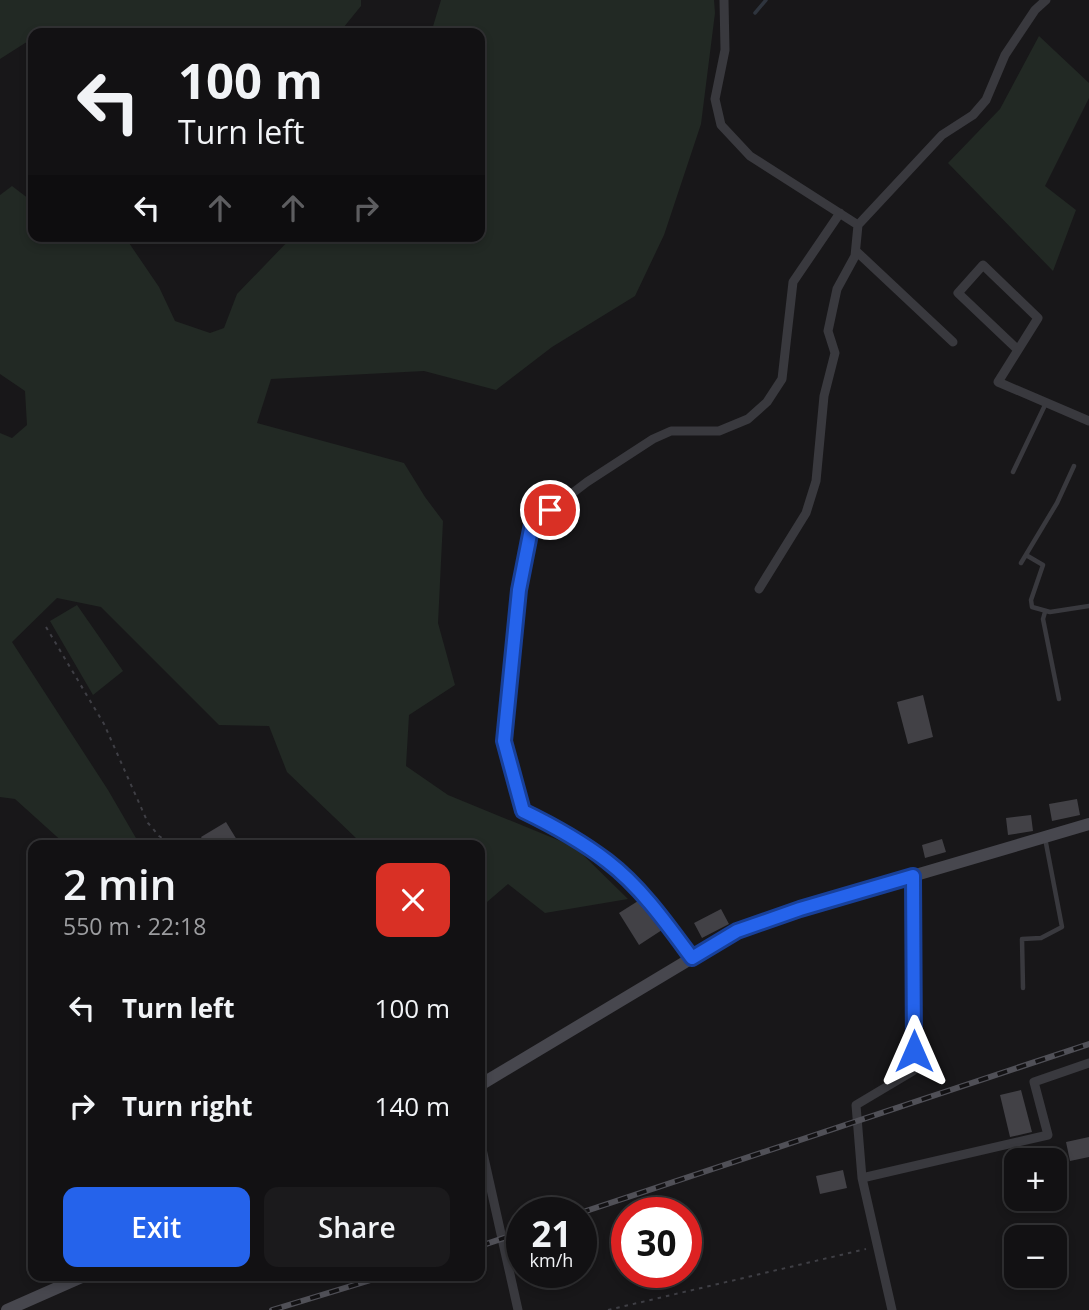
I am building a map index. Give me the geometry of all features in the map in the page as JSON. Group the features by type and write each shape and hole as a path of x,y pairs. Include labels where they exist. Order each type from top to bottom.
{"street":[{"path":"724,0 725,50 715,99 721,125 750,156 859,225"},
{"path":"759,589 806,513 816,481 824,396 835,353 828,331 837,289 855,256 859,225 942,135 973,115 986,100 1005,55 1035,9 1046,0"},
{"path":"692,958 639,891 608,861 549,823 523,811 504,741 524,564 532,524 587,482 653,439 671,431 719,431 748,419 767,402 782,379 793,282 840,214"},
{"path":"856,251 953,342"},
{"path":"1018,350 958,293 984,265 1038,318 1018,350 998,382 1089,421"},
{"path":"485,1081 737,931 800,909 1089,824"},
{"path":"892,1310 862,1178 856,1105 913,1071 913,876"},
{"path":"862,1178 1048,1135 1034,1082 1089,1063"},
{"path":"485,1162 518,1310"},
{"path":"7,1310 73,1281"}],"lane":[{"path":"1013,472 1047,403"},
{"path":"1021,563 1057,503 1074,466"},
{"path":"1026,555 1042,565 1030,603 1032,607 1045,612 1089,606"},
{"path":"1045,612 1043,618 1059,699"},
{"path":"1023,988 1022,939 1041,938 1062,927 1044,837"}],"path":[{"path":"46,627 104,724 148,823 165,840"},
{"path":"608,1310 877,1247"}],"shaded area":[{"path":"0,0 361,0 361,6 343,28 28,28 28,41 0,59"},
{"path":"441,0 714,0 715,13 701,124 664,235 635,296 552,347 496,390 424,371 271,379 257,423 404,463 443,521 438,623 455,685 409,715 406,766 448,795 575,847 628,899 545,913 508,884 485,904 485,840 354,840 356,838 287,772 269,726 219,725 101,607 57,598 12,642 108,790 137,840 60,840 15,799 0,797 0,433 12,438 27,425 25,391 0,374 0,195 12,186 28,198 28,242 128,242 159,287 175,321 210,333 224,328 237,294 287,242 485,242 485,28 433,28"},
{"path":"1039,36 1089,83 1089,98 1045,186 1076,210 1053,271 948,163 1000,109"},
{"path":"77,605 123,671 93,695 50,621"}],"building":[{"path":"923,695 933,737 908,744 897,702"},
{"path":"1077,799 1080,815 1052,821 1049,804"},
{"path":"1031,815 1033,831 1008,835 1006,818"},
{"path":"226,822 237,840 203,840 201,837"},
{"path":"942,839 946,852 925,858 922,845"},
{"path":"638,901 662,930 639,945 619,913"},
{"path":"721,909 729,924 702,938 694,923"},
{"path":"1021,1090 1032,1132 1010,1137 1000,1095"},
{"path":"1089,1137 1089,1157 1070,1161 1066,1142"},
{"path":"843,1170 847,1188 820,1194 816,1176"}],"waterway":[{"path":"755,13 766,0"}],"railway":[{"path":"597,1207 1089,1044"},
{"path":"485,1244 506,1237"},
{"path":"272,1310 368,1281"}],"route":[{"path":"550,510 532,524 519,590 504,741 523,811 549,823 608,861 639,891 692,958 737,931 800,909 913,876 914,1051"}]}
